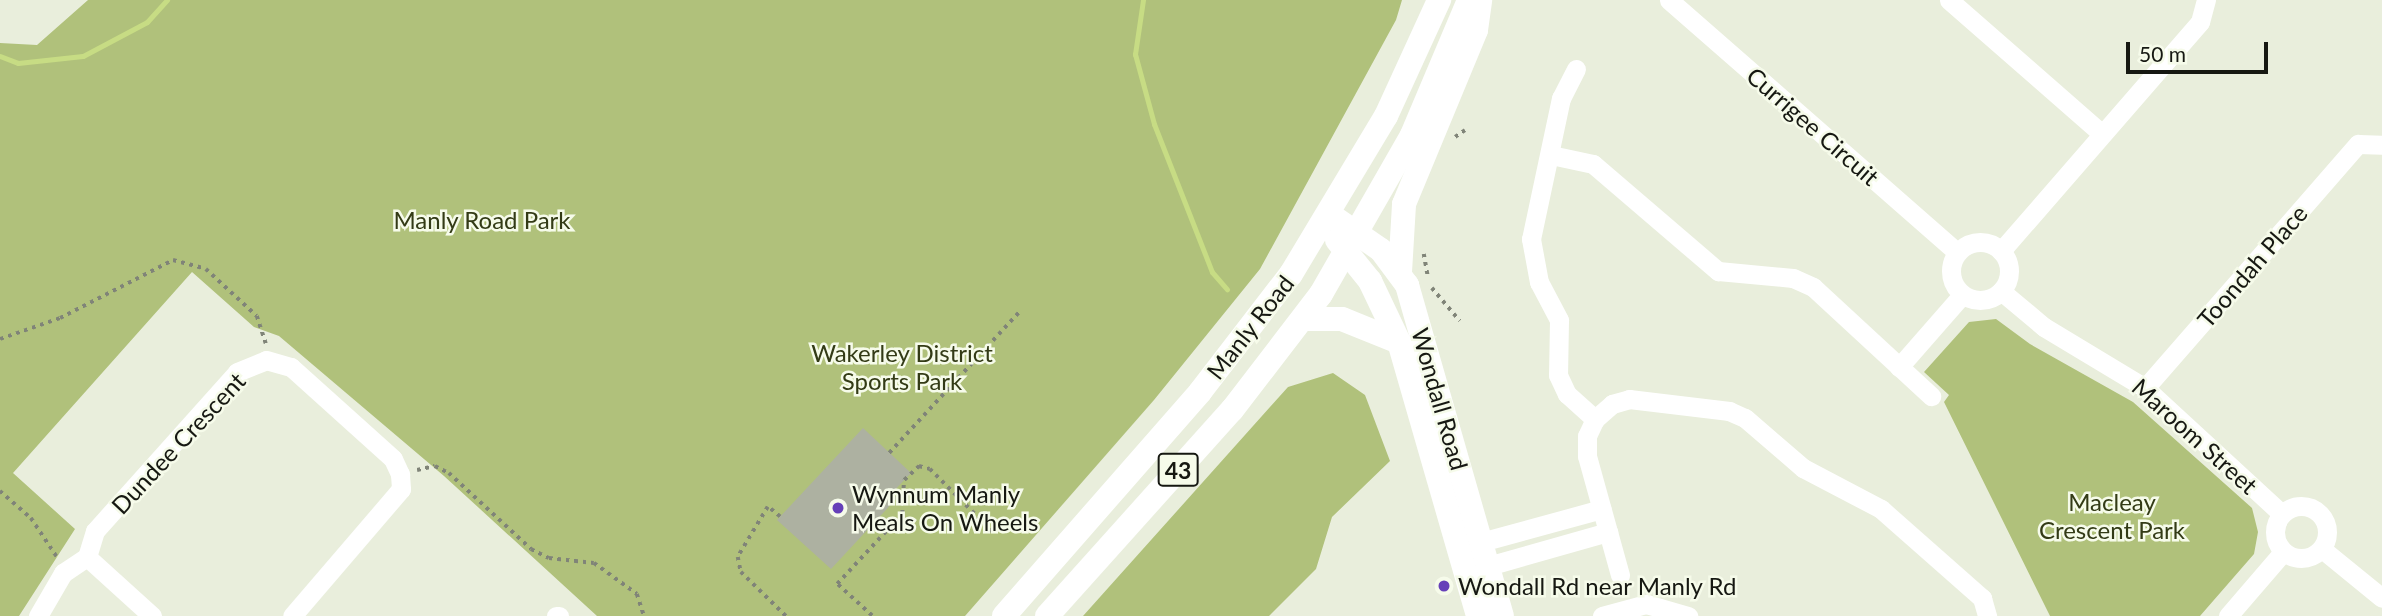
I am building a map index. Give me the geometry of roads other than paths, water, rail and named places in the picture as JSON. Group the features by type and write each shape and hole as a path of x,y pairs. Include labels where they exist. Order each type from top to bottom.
{"main road":[{"name":"Manly Road","path":"1004,616 1237,347 1326,219 1386,116 1439,0"},
{"name":"Manly Road","path":"1047,616 1232,410 1304,319 1354,243 1412,135 1469,0"},
{"path":"1400,272 1404,204 1476,30 1480,0"},
{"name":"Wondall Road","path":"1326,219 1354,243 1400,272 1412,299 1502,616"},
{"name":"Wondall Road","path":"1354,243 1399,342 1478,616"},
{"path":"1304,319 1342,319 1399,342"}],"street":[{"name":"Currigee Circuit","path":"1669,0 1957,252"},
{"path":"1949,0 2102,134"},
{"path":"2001,251 2200,22 2206,0"},
{"path":"1576,69 1561,98 1531,239 1538,282 1559,320 1558,375 1567,394 1595,419"},
{"name":"Toondah Place","path":"2145,388 2358,144 2382,145"},
{"path":"1550,155 1593,164 1718,271 1803,282 1931,396"},
{"path":"1981,242 2001,251 2009,271 2001,291 1986,300 1962,295 1950,275 1957,252 1981,242"},
{"name":"Maroom Street","path":"2001,291 2044,327 2145,388 2282,514"},
{"path":"1899,368 1962,295"},
{"name":"Dundee Crescent","path":"87,557 96,531 237,372 266,360 291,367 393,459 401,474 401,489 390,505 292,616"},
{"path":"1620,575 1587,456 1587,436 1595,419 1612,404 1629,399 1729,411 1745,418 1812,474 1881,509 1982,598 1987,616"},
{"path":"2300,506 2319,512 2328,530 2322,549 2303,559 2283,552 2275,533 2282,514 2300,506"},
{"path":"1481,542 1602,509"},
{"path":"1488,566 1608,532"},
{"path":"2322,549 2382,598"},
{"path":"2228,616 2283,552"},
{"path":"38,616 63,573 87,557 152,616"},
{"path":"1602,616 1646,604 1688,615"}],"waterway":[{"path":"0,56 18,63 83,56 147,22 167,0"},
{"path":"1143,0 1135,54 1154,124 1212,272 1227,289"}],"place":[{"name":"Wynnum Manly Meals On Wheels","path":"838,508"},
{"name":"Wondall Rd near Manly Rd","path":"1444,586"}],"park label":[{"name":"Manly Road Park","path":"482,220"},
{"name":"Wakerley District Sports Park","path":"902,367"},
{"name":"Macleay Crescent Park","path":"2112,516"}]}
